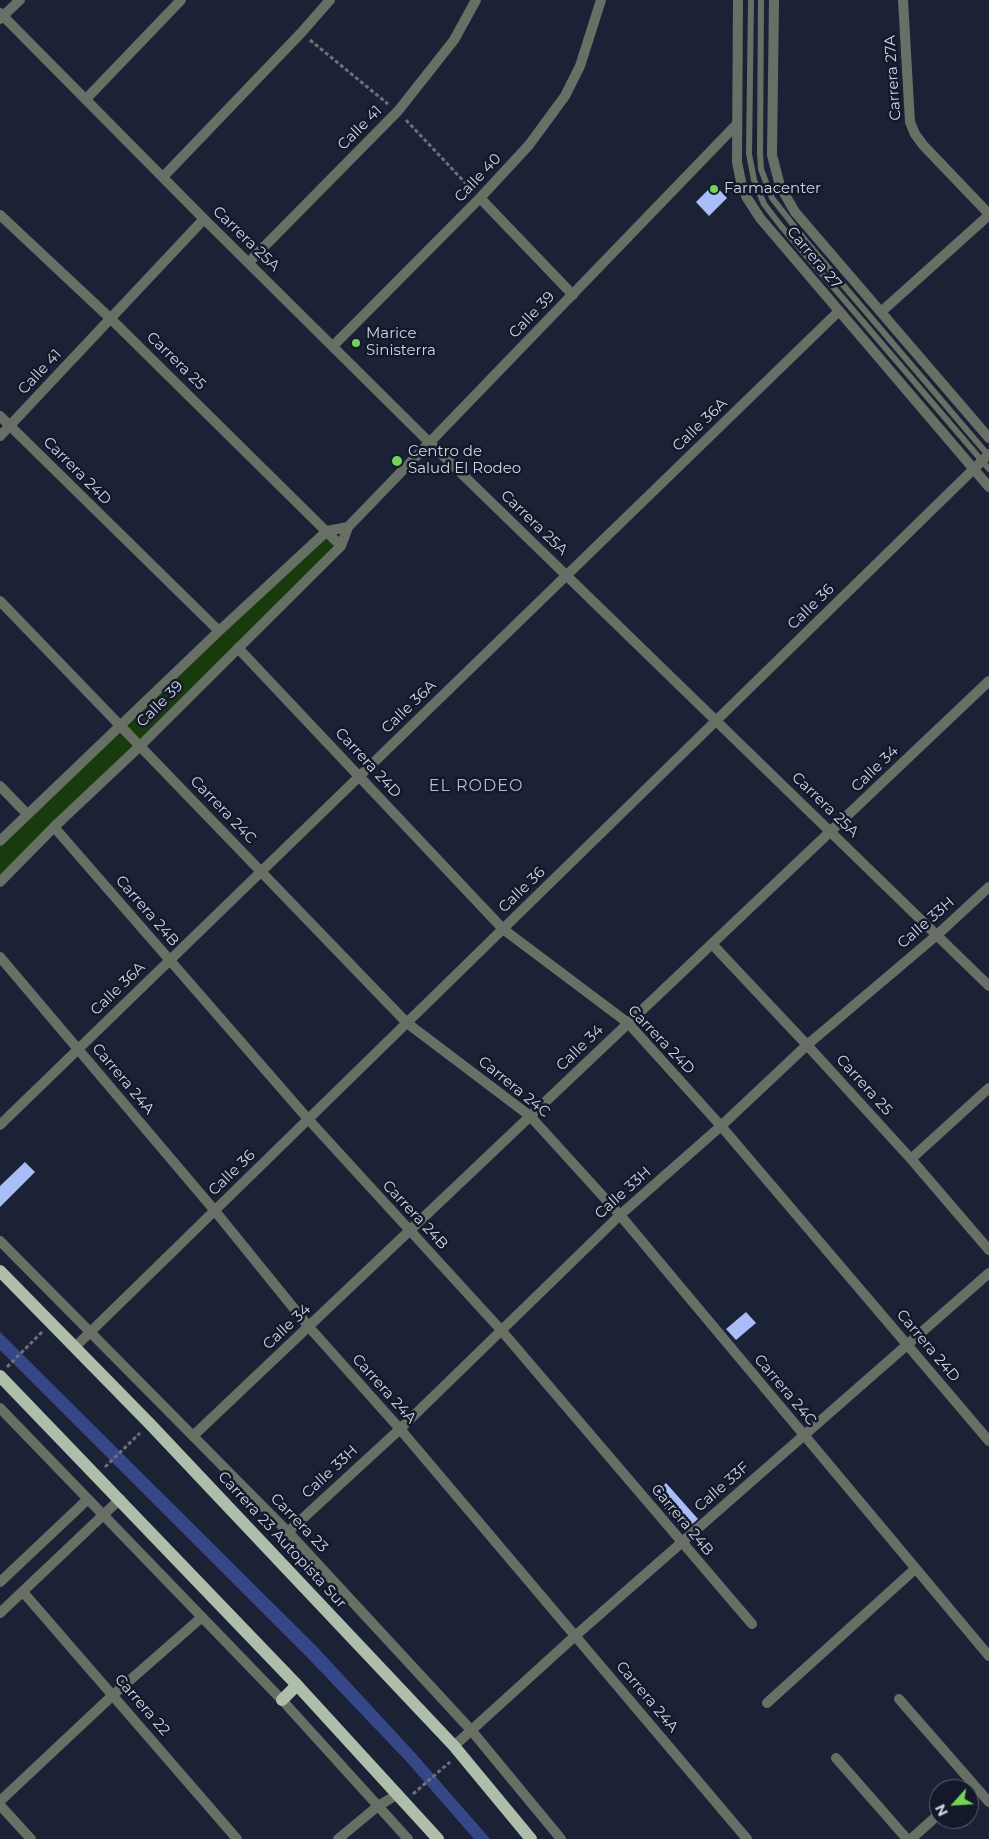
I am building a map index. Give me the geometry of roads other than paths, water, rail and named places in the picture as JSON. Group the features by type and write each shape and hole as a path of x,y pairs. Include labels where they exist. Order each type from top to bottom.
{"main road":[{"name":"Carrera 23 Autopista Sur","path":"0,1271 164,1438 454,1746 531,1839"},
{"path":"0,1376 297,1685 438,1839"},
{"path":"282,1700 297,1685"}],"street":[{"path":"1,16 20,0"},
{"path":"86,99 181,0"},
{"path":"163,177 302,33 330,0"},
{"name":"Calle 41","path":"249,262 398,111 454,40 476,0"},
{"name":"Calle 40","path":"333,346 480,198 529,145 565,96 580,66 601,0"},
{"name":"Carrera 27","path":"738,0 738,168 747,198 760,218 989,488"},
{"name":"Carrera 27","path":"774,0 772,155 780,186 795,212 989,438"},
{"name":"Carrera 27A","path":"903,0 910,122 915,134 923,145 989,214"},
{"name":"Carrera 25A","path":"1,16 429,442 989,986"},
{"name":"Calle 39","path":"0,882 341,546 348,527 737,124"},
{"path":"480,198 573,295"},
{"path":"881,312 989,214"},
{"name":"Carrera 25","path":"0,215 111,319 328,531"},
{"name":"Calle 41","path":"0,436 204,219"},
{"name":"Calle 36A","path":"0,1125 839,311"},
{"name":"Carrera 24D","path":"0,416 219,632"},
{"name":"Calle 36","path":"75,1347 987,457"},
{"path":"341,546 328,531 348,527"},
{"name":"Calle 39","path":"0,841 120,725 328,531"},
{"name":"Carrera 24C","path":"0,601 407,1023 530,1116 620,1215 914,1569 989,1656"},
{"name":"Carrera 24D","path":"238,648 503,929 628,1023 722,1126 989,1442"},
{"name":"Calle 34","path":"193,1436 989,682"},
{"path":"0,786 27,814"},
{"name":"Carrera 24B","path":"54,827 308,1119 501,1330 752,1624"},
{"name":"Calle 33H","path":"288,1532 400,1429 620,1215 722,1126 808,1045 989,887"},
{"name":"Carrera 25","path":"712,944 808,1045 911,1159 989,1250"},
{"name":"Carrera 24A","path":"0,957 215,1210 309,1327 400,1429 747,1839"},
{"path":"911,1159 989,1088"},
{"name":"Carrera 23","path":"0,1241 288,1532 471,1730 561,1839"},
{"name":"Calle 33F","path":"454,1746 575,1636 989,1273"},
{"path":"0,1408 282,1700 408,1839"},
{"path":"0,1582 88,1499"},
{"path":"0,1613 120,1500"},
{"path":"767,1703 914,1569"},
{"name":"Carrera 22","path":"23,1592 238,1839"},
{"path":"0,1801 113,1695 202,1618"},
{"path":"899,1699 964,1779"},
{"path":"836,1758 909,1839 929,1822"},
{"path":"338,1839 378,1806 398,1794"},
{"path":"979,1794 989,1802"},
{"path":"0,1805 31,1839"}],"lane":[{"path":"751,0 749,154 754,180 764,204 780,226 987,457"},
{"path":"761,0 760,153 761,169 772,198 809,245 987,457 989,470"}],"water":[{"path":"0,1332 318,1648 415,1753 490,1839 474,1839 407,1762 307,1657 0,1350"}],"place":[{"name":"Farmacenter","path":"714,189"},
{"name":"Marice Sinisterra","path":"356,343"},
{"name":"Centro de Salud El Rodeo","path":"397,461"}],"district":[{"name":"EL RODEO","path":"476,786"}]}
